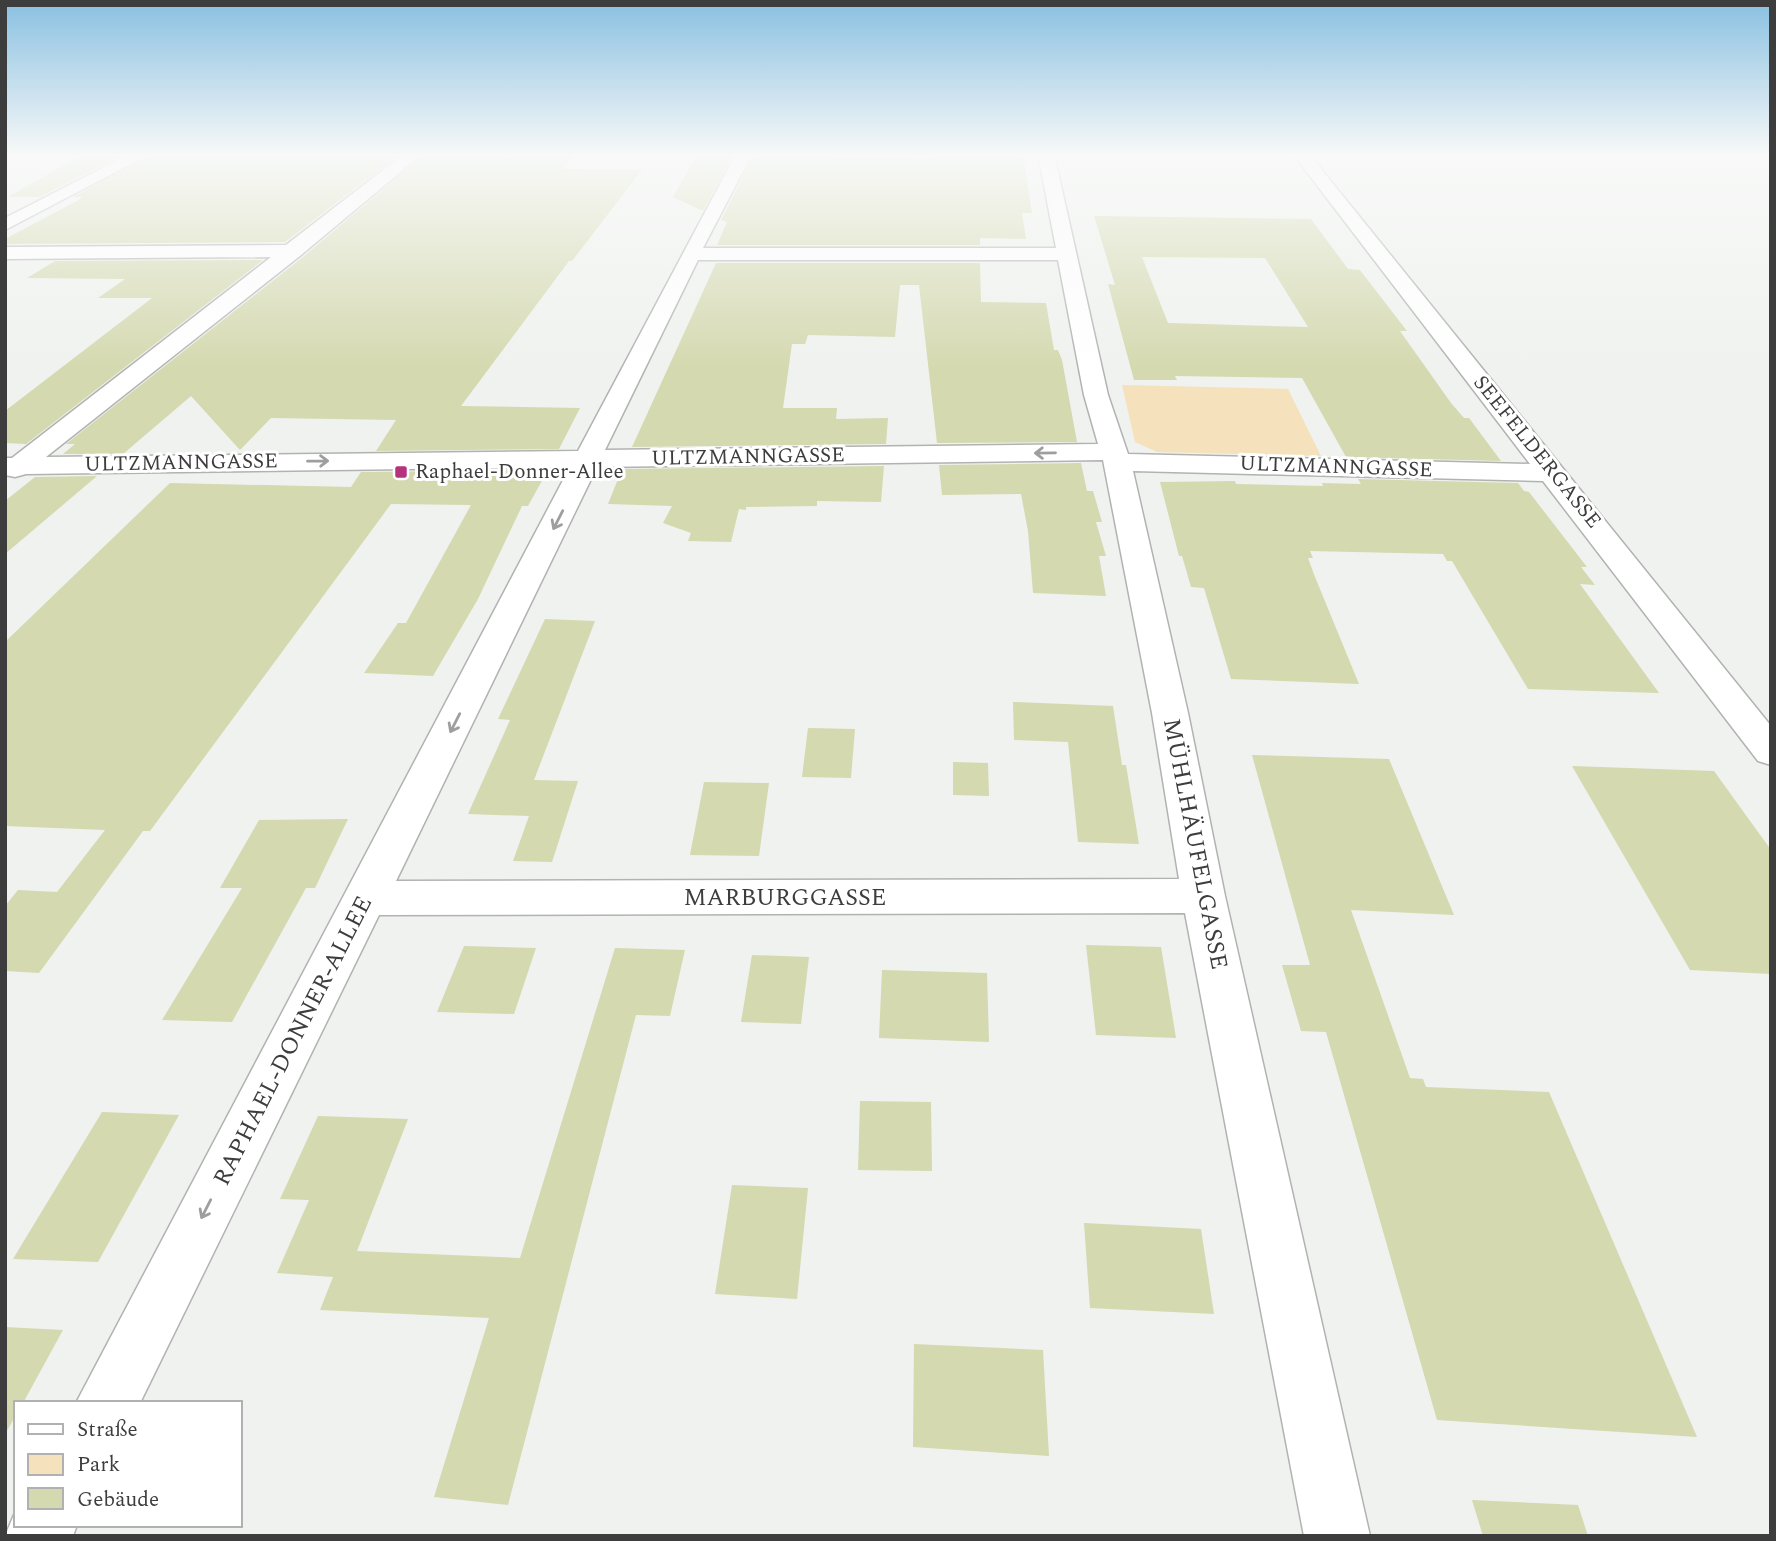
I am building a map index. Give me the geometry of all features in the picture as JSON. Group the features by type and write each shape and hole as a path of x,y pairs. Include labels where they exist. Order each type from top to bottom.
{"street":[{"path":"10,470 325,226"},
{"name":"RAPHAEL-DONNER-ALLEE","path":"108,1401 706,226"},
{"name":"MÜHLHÄUFELGASSE","path":"1061,226 1096,395 1115,457 1170,713 1203,897 1338,1536"},
{"name":"SEEFELDERGASSE","path":"1358,226 1555,473 1771,752"},
{"path":"5,253 294,251"},
{"path":"691,254 1067,254"},
{"name":"ULTZMANNGASSE","path":"10,470 588,459 1115,457 1555,473"},
{"name":"MARBURGGASSE","path":"366,898 1203,897"}],"green space":[{"path":"1122,385 1288,389 1321,456 1157,452 1135,442"}],"building":[{"path":"30,226 306,226 285,242 5,244 5,239"},
{"path":"340,226 599,226 572,261 569,261 461,406 580,408 559,449 376,451 396,420 271,418 240,450 191,396 123,454 63,454 75,444 66,444"},
{"path":"725,226 1024,226 1026,239 980,238 980,245 717,245"},
{"path":"1097,226 1316,226 1348,269 1360,270 1407,331 1400,331 1451,403 1464,418 1469,418 1501,461 1346,457 1302,378 1175,376 1177,380 1134,380 1108,284 1115,285","holes":["1142,257 1265,258 1308,327 1168,323"]},
{"path":"263,260 26,444 5,443 5,411 152,298 98,298 125,279 27,278 55,261"},
{"path":"716,263 980,263 981,302 1046,303 1054,350 1058,350 1062,360 1077,442 937,443 919,285 900,285 895,337 808,335 805,344 792,344 783,408 837,408 836,419 888,418 886,444 632,447"},
{"path":"1081,463 1087,491 1093,491 1102,522 1096,522 1106,556 1099,556 1106,596 1033,593 1028,531 1021,494 942,495 939,465"},
{"path":"884,466 881,502 817,501 817,506 746,507 746,510 739,509 731,542 688,541 691,533 663,523 672,506 608,504 622,469"},
{"path":"548,470 528,506 522,506 478,599 433,676 364,673 398,623 406,623 471,505 391,504 150,831 143,831 39,973 5,971 5,906 18,890 57,892 105,830 5,826 5,642 170,483 351,487 361,472"},
{"path":"97,476 5,554 5,501 35,477"},
{"path":"1358,479 1518,483 1524,491 1529,492 1587,567 1581,567 1595,585 1580,584 1659,693 1528,689 1452,561 1447,561 1443,554 1310,551 1313,558 1308,558 1315,577 1359,684 1231,679 1204,588 1191,587 1182,556 1179,556 1160,482 1235,481 1236,484 1323,486 1322,483 1361,484"},
{"path":"545,619 595,621 534,780 578,781 552,862 513,861 529,816 468,814 510,720 498,719"},
{"path":"1013,702 1113,706 1139,844 1078,842 1068,742 1014,740"},
{"path":"808,728 855,729 851,778 802,777"},
{"path":"1252,755 1389,759 1454,915 1351,910 1410,1078 1423,1079 1426,1087 1549,1092 1697,1437 1437,1420 1326,1032 1301,1031 1282,965 1310,965"},
{"path":"953,762 988,763 989,796 953,795"},
{"path":"1572,766 1714,771 1771,850 1771,974 1690,970"},
{"path":"704,782 769,783 759,856 690,855"},
{"path":"348,819 315,888 306,888 232,1022 162,1020 242,888 220,888 259,820"},
{"path":"1086,945 1161,947 1176,1038 1096,1035"},
{"path":"464,946 536,948 514,1014 437,1012"},
{"path":"615,948 685,950 670,1016 636,1015 508,1505 434,1497 489,1318 320,1310 333,1277 277,1273 309,1200 280,1199 318,1116 408,1119 357,1251 520,1258"},
{"path":"752,955 809,957 801,1024 741,1022"},
{"path":"882,970 987,973 989,1042 879,1038"},
{"path":"860,1101 931,1102 932,1171 858,1170"},
{"path":"102,1112 179,1115 98,1262 13,1259"},
{"path":"732,1185 808,1188 797,1299 715,1294"},
{"path":"1084,1223 1201,1229 1214,1314 1090,1308"},
{"path":"5,1327 63,1330 24,1401 14,1401 14,1418 5,1434"},
{"path":"914,1344 1043,1350 1049,1456 913,1447"},
{"path":"1472,1500 1578,1505 1588,1536 1483,1536"}],"place":[{"name":"Raphael-Donner-Allee","path":"401,472"}]}
